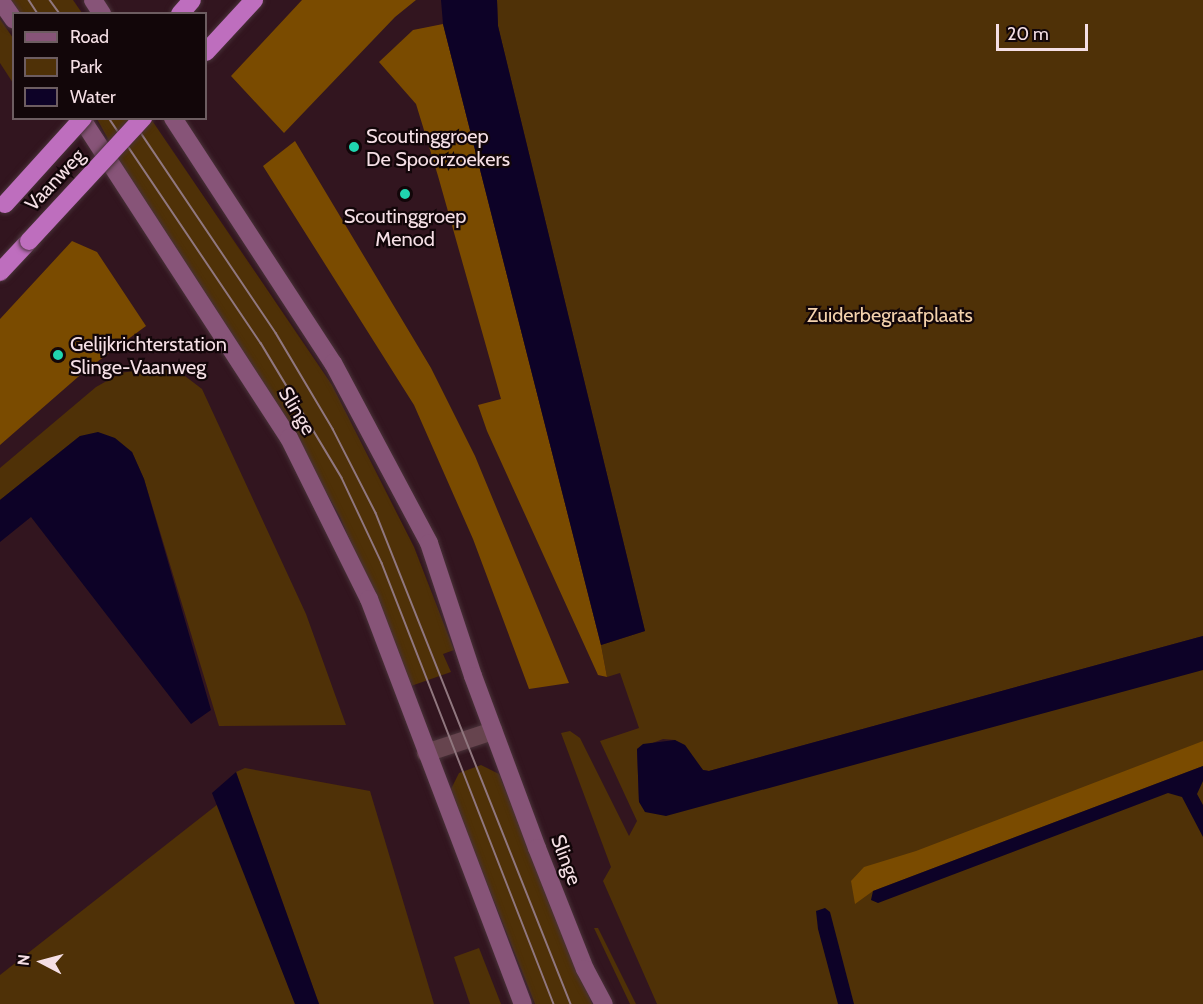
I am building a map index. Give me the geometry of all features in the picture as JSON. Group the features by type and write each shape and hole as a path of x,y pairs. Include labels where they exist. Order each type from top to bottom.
{"highway":[{"path":"182,12 192,0"},
{"path":"207,51 254,0"},
{"name":"Vaanweg","path":"2,207 80,120"},
{"name":"Vaanweg","path":"0,272 141,120"}],"main road":[{"path":"0,0 12,17"},
{"name":"Slinge","path":"83,120 289,438 369,599 523,1004"},
{"name":"Slinge","path":"174,120 333,363 429,543 493,731 585,969 604,1004"}],"street":[{"path":"426,753 493,731"}],"green space":[{"path":"6,0 73,0 81,12 15,12"},
{"name":"Zuiderbegraafplaats","path":"497,0 1203,0 1203,636 709,771 703,770 675,740 663,739 637,749 639,802 1203,648 1203,1004 657,1004 603,881 611,867 561,733 570,731 580,738 629,836 637,821 600,741 639,728 620,673 607,677 601,645 645,631 498,26"},
{"path":"0,19 12,37 12,81 0,63"},
{"path":"98,120 152,120 332,385 414,547 454,650 443,654 451,672 411,686 340,517 282,413 132,183"},
{"path":"150,368 177,370 202,389 306,614 346,725 219,726 144,479 132,452 80,436 0,500 0,468 96,387 121,373"},
{"path":"481,765 499,774 592,1004 535,1004 450,791 459,773"},
{"path":"245,768 370,791 434,1004 319,1004 236,772"},
{"path":"218,804 295,1004 0,1004 0,975"},
{"path":"594,928 598,928 636,1004 630,1004"},
{"path":"479,948 501,1004 470,1004 454,957"}],"shaded area":[{"path":"302,0 416,0 395,17 284,133 231,76"},
{"path":"443,24 601,645 607,677 598,675 487,431 478,405 501,399 438,176 416,104 379,62 413,30"},
{"path":"295,141 431,368 475,456 569,683 529,689 473,539 414,405 263,166"},
{"path":"72,241 97,252 146,326 86,370 0,445 0,319"},
{"path":"1203,741 1203,766 873,891 855,904 851,881 864,867 916,851"}],"water":[{"path":"441,0 497,0 498,26 645,631 601,645 443,24"},
{"path":"98,432 115,438 132,452 144,479 211,710 191,724 31,517 0,542 0,500 80,436"},
{"path":"1203,636 1203,670 666,816 645,812 639,802 637,749 643,744 675,740 685,745 703,770 709,771"},
{"path":"1203,766 1203,781 1197,794 1203,805 1203,837 1182,797 1168,793 878,903 871,900 873,891"},
{"path":"236,772 319,1004 295,1004 212,793"},
{"path":"825,908 830,912 854,1004 838,1004 818,929 816,911"}],"tram line":[{"path":"29,0 37,12"},
{"path":"50,0 59,12"},
{"path":"110,120 261,343 342,478 382,563 554,1004"},
{"path":"132,120 276,333 333,429 376,513 571,1004"}],"place":[{"name":"Scoutinggroep De Spoorzoekers","path":"354,147"},
{"name":"Scoutinggroep Menod","path":"405,194"},
{"name":"Gelijkrichterstation Slinge-Vaanweg","path":"58,355"}]}
